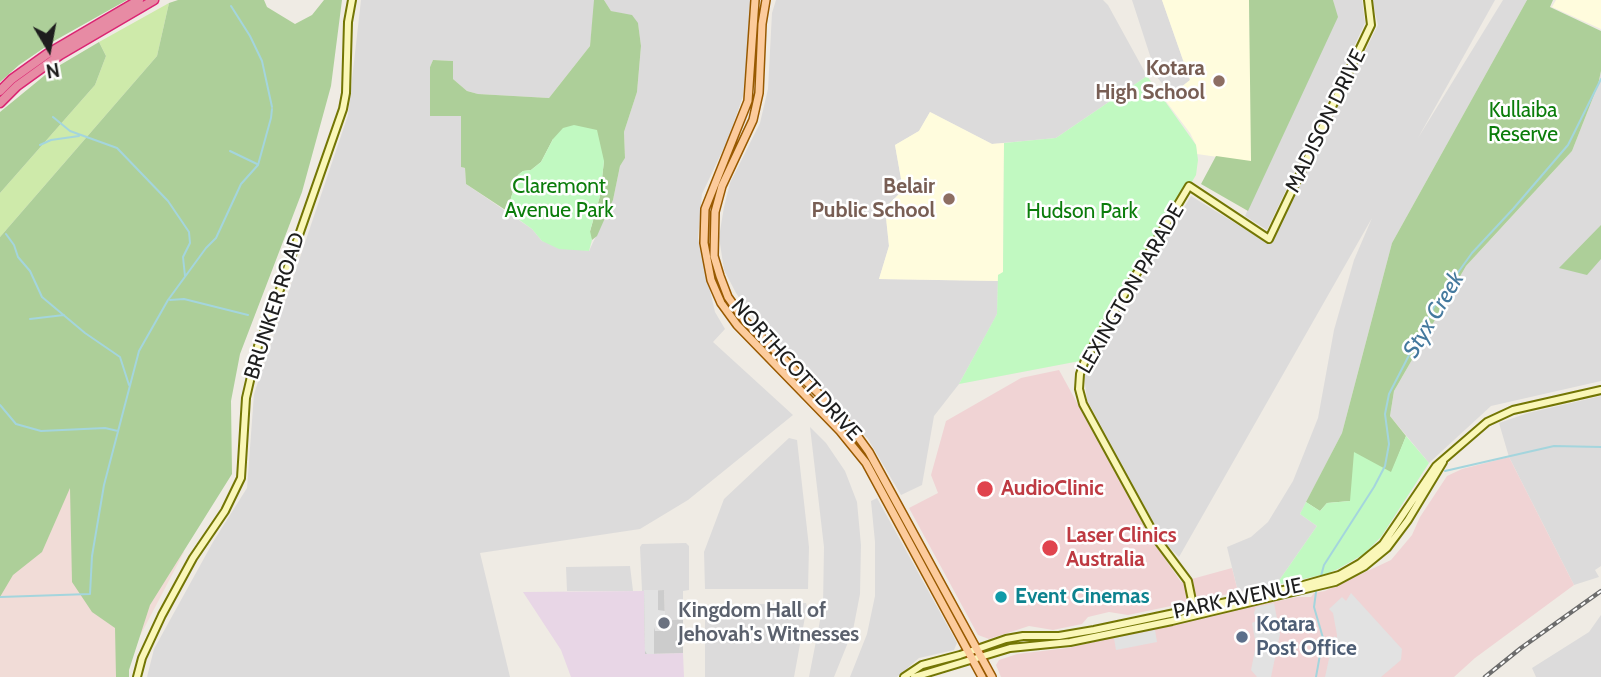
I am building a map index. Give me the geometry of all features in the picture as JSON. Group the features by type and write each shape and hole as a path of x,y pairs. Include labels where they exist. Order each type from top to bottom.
{"highway":[{"path":"0,91 47,54 139,0"},
{"path":"0,103 60,55 154,0"}],"main road":[{"name":"BRUNKER ROAD","path":"137,677 142,658 162,615 193,558 225,511 241,478 246,398 258,346 343,109 348,74 349,10 352,0"},
{"name":"NORTHCOTT DRIVE","path":"755,0 748,101 705,209 704,243 711,280 722,303 737,324 841,431 866,463 982,677"},
{"name":"NORTHCOTT DRIVE","path":"765,0 759,93 753,120 722,186 715,212 714,256 720,276 729,297 745,321 821,396 869,452 992,677"},
{"name":"MADISON DRIVE","path":"1189,186 1269,239 1371,25 1368,0"},
{"name":"LEXINGTON PARADE","path":"1189,186 1085,360 1078,382 1080,396 1089,417 1158,541 1188,581 1195,611"},
{"name":"PARK AVENUE","path":"1327,582 1352,569 1384,543 1436,466 1482,425 1501,414 1601,390"},
{"name":"PARK AVENUE","path":"914,677 980,653 1018,646 1070,642 1352,574 1377,557 1391,543 1444,460"},
{"path":"1384,543 1408,520 1420,489"},
{"name":"PARK AVENUE","path":"904,677 922,665 971,656"}],"shaded area":[{"path":"361,0 595,0 590,46 549,98 478,94 467,91 453,79 453,61 433,60 430,67 430,116 461,116 461,167 465,168 466,184 532,229 542,241 589,251 613,200 620,166 625,158 624,132 637,92 641,46 638,24 623,14 611,11 604,0 752,0 743,96 729,137 702,194 698,238 715,312 725,329 713,342 793,415 688,500 640,529 480,553 510,677 147,677 154,649 213,542 247,488 254,394 348,115"},
{"path":"776,0 1103,0 1147,76 1056,138 992,144 930,112 919,131 895,145 903,190 885,208 889,246 879,279 998,281 997,314 959,384 934,416 922,485 901,495 868,439 755,321 724,270 719,237 724,207 730,183 760,123 768,89 772,13"},
{"path":"1132,0 1162,0 1190,80 1171,95 1157,77"},
{"name":"Kotara High School","path":"1162,0 1249,0 1252,162 1197,154 1190,133 1165,100 1190,80"},
{"path":"1333,0 1362,0 1365,23 1267,230 1245,216 1337,17"},
{"path":"1372,0 1495,0 1418,138 1503,0 1527,0 1392,243 1342,433 1300,514 1317,526 1276,585 1238,592 1227,547 1251,537 1268,522 1293,481 1318,418 1334,330 1354,260 1372,218 1179,557 1164,542 1087,400 1084,375 1191,196 1269,244 1378,25"},
{"path":"1556,0 1601,0 1601,29 1552,7"},
{"path":"1601,71 1601,381 1491,406 1429,463 1390,416 1394,391 1466,266 1572,151"},
{"name":"Belair Public School","path":"930,112 992,144 1004,143 1003,273 998,275 998,281 879,279 889,246 885,208 903,190 895,145 919,131"},
{"path":"1059,370 1154,543 1181,582 1232,568 1238,592 1128,615 1109,612 1088,617 1082,624 1053,630 1029,626 989,639 978,635 909,508 938,493 931,475 946,421 1021,378"},
{"path":"0,376 125,485 184,552 130,655 126,677 0,677"},
{"path":"1601,396 1601,566 1595,570 1599,577 1574,585 1509,457 1499,423 1528,413"},
{"path":"810,427 826,443 845,471 857,502 861,545 860,594 853,630 834,677 809,677 823,605 824,547"},
{"path":"789,438 797,440 809,547 808,589 705,589 704,552 724,499"},
{"path":"1509,457 1574,585 1475,658 1454,677 1001,677 996,665 999,660 1017,654 1068,648 1196,618 1297,597 1311,597 1314,593 1325,591 1391,560 1412,535 1420,517 1447,476 1462,469"},
{"path":"877,498 957,643 954,650 919,658 897,677 850,677 867,634 875,596 875,542 871,501"},
{"path":"686,543 689,546 689,590 683,591 683,620 665,621 664,590 642,591 640,547 642,544"},
{"path":"630,566 633,591 567,591 566,567"},
{"path":"644,590 658,590 658,610 665,611 662,631 655,631 654,627 654,654 647,654 645,651"},
{"name":"Kingdom Hall of Jehovah's Witnesses","path":"664,590 665,620 683,620 683,653 645,654 644,591"},
{"path":"644,591 645,654 683,653 684,677 571,677 561,650 523,592"},
{"path":"1351,593 1402,649 1401,660 1381,677 1325,677 1334,636 1337,638 1333,613 1329,609 1342,597 1346,601"},
{"path":"806,603 794,677 705,677 705,605"},
{"path":"1274,603 1280,634 1271,677 1257,677 1251,670 1256,645 1252,623 1256,621 1254,613 1256,607"},
{"path":"1601,615 1601,677 1536,677 1532,668 1589,632"},
{"path":"1155,630 1157,642 1116,650 1114,638"}],"green space":[{"path":"0,0 127,0 54,41 0,82"},
{"path":"178,0 264,0 267,7 295,24 312,15 324,0 342,0 331,86 302,192 240,354 231,401 232,474 150,605 129,677 116,677 115,628 92,612 72,582 70,488 42,552 13,575 0,597 0,237 157,56 169,3"},
{"path":"594,0 604,0 611,11 632,15 638,23 641,46 637,92 624,132 625,158 620,166 613,200 597,236 592,240 589,235 600,196 604,161 553,139 541,162 518,175 507,211 466,184 465,168 461,167 461,116 430,116 430,67 433,60 453,61 453,79 467,91 478,94 549,98 590,46"},
{"path":"1249,0 1333,0 1338,17 1248,211 1201,184 1216,156 1251,161"},
{"name":"Kullaiba Reserve","path":"1527,0 1553,0 1550,7 1601,31 1601,71 1598,85 1572,151 1466,266 1394,391 1390,416 1406,436 1392,472 1350,501 1327,503 1320,511 1306,502 1342,433 1392,243"},
{"path":"169,3 157,56 0,237 0,193 95,85 106,56 99,42"},
{"path":"99,42 106,56 95,85 0,193 0,112 50,71"},
{"name":"Hudson Park","path":"1147,76 1196,145 1196,175 1085,360 959,384 997,314 998,275 1003,272 1004,143 1056,138"},
{"name":"Claremont Avenue Park","path":"574,125 597,130 604,161 600,196 590,231 592,240 589,251 559,249 542,241 532,229 507,211 518,175 541,162 553,139 563,128"},
{"path":"1601,225 1601,259 1587,275 1559,268"},
{"path":"1406,436 1429,463 1381,537 1364,554 1338,569 1276,585 1317,526 1300,514 1306,502 1320,511 1327,503 1350,501 1354,452 1391,472"}],"waterway":[{"path":"231,6 262,61 272,107"},
{"name":"Styx Creek","path":"1321,576 1324,565 1385,466 1389,444 1385,414 1389,394 1436,303 1472,253 1568,145 1601,79"},
{"path":"0,597 90,594 92,556 104,485 139,351 168,300 216,238 241,184 258,165 272,109"},
{"path":"53,117 70,131 117,148 168,201 189,232 190,243 183,257 185,276"},
{"path":"40,145 51,140 79,136"},
{"path":"230,151 257,164"},
{"path":"6,234 18,257 30,271 42,297 85,333 120,357 129,385"},
{"path":"170,300 184,299 248,315"},
{"path":"30,319 64,315"},
{"path":"0,405 16,424 41,431 105,428 118,431"},
{"path":"1445,471 1554,446 1601,447"},
{"name":"Styx Creek","path":"1316,592 1314,607 1323,638 1316,677"}],"railway":[{"path":"1485,677 1601,591"}],"place":[{"name":"Kotara High School","path":"1219,81"},
{"name":"Belair Public School","path":"949,199"},
{"name":"AudioClinic","path":"985,489"},
{"name":"Laser Clinics Australia","path":"1050,548"},
{"name":"Event Cinemas","path":"1001,597"},
{"name":"Kingdom Hall of Jehovah's Witnesses","path":"664,623"},
{"name":"Kotara Post Office","path":"1242,637"}]}
